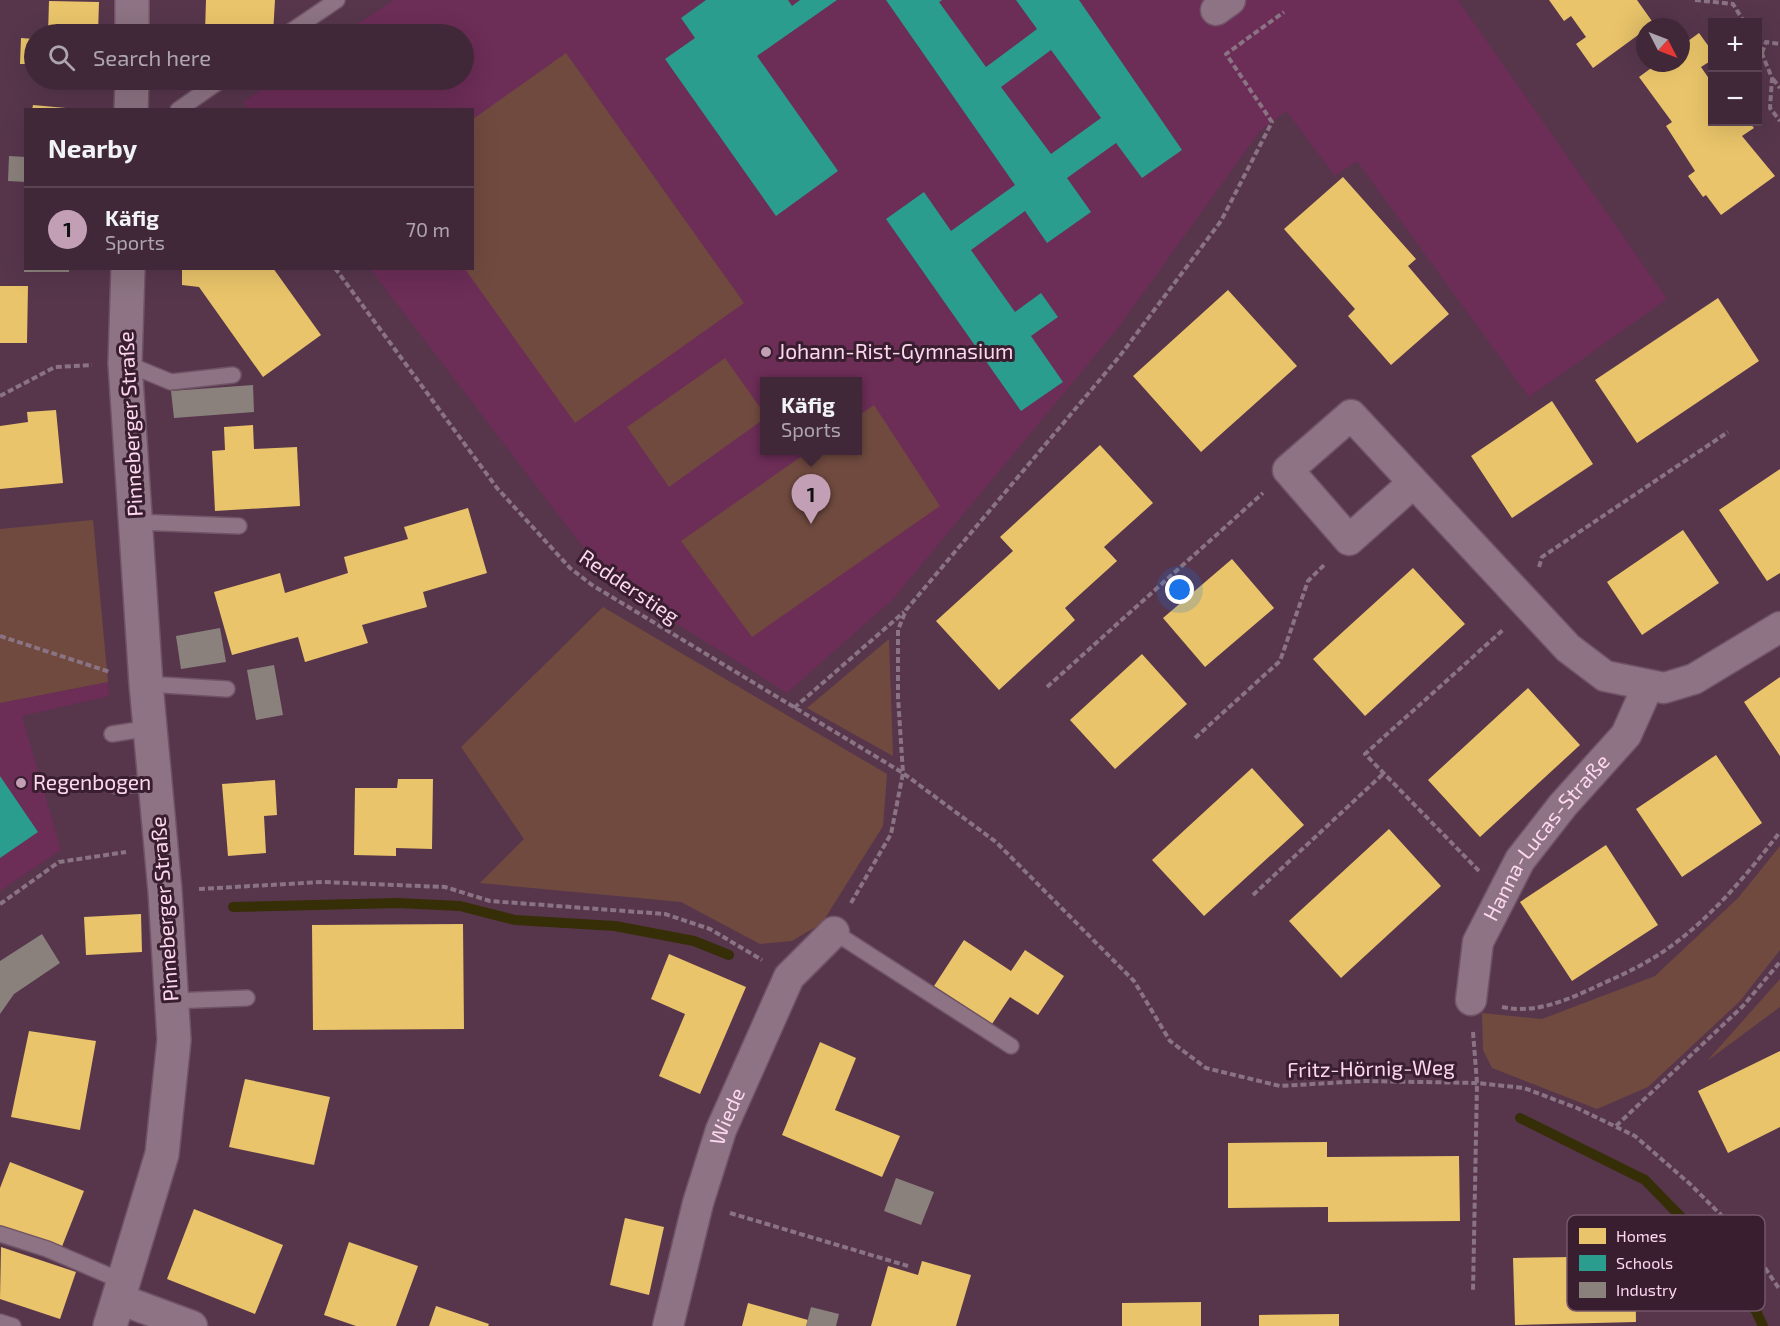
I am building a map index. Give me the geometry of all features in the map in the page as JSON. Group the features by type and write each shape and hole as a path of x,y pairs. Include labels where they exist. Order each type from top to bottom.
{"main road":[{"path":"132,0 132,24"},
{"path":"131,108 132,90"},
{"name":"Pinneberger Straße","path":"118,1302 162,1154 174,1040 165,891 146,684 125,363 128,270"}],"street":[{"path":"1413,483 1349,540 1288,470 1351,415 1568,648 1605,676 1664,688 1694,679 1780,627"},
{"name":"Hanna-Lucas-Straße","path":"1471,1000 1478,942 1520,860 1563,805 1626,735 1648,686"},
{"name":"Wiede","path":"668,1326 698,1203 721,1130 789,976 834,932"},
{"path":"118,1302 192,1326"}],"lane":[{"path":"302,24 337,0"},
{"path":"181,108 207,90"},
{"path":"125,363 171,382 233,375"},
{"path":"136,522 239,526"},
{"path":"146,684 227,690"},
{"path":"112,734 150,728"},
{"path":"116,786 155,783"},
{"path":"834,932 1011,1046"},
{"path":"172,1000 247,999"},
{"path":"0,1234 47,1250 118,1302"},
{"path":"0,1322 13,1326"}],"path":[{"path":"1695,0 1733,2 1742,18"},
{"path":"794,708 906,610 1119,357 1221,221 1272,122 1226,54 1284,12"},
{"path":"1780,44 1766,42 1762,54 1772,78 1780,88"},
{"path":"1772,78 1770,108 1780,121"},
{"name":"Redderstieg","path":"336,270 497,488 570,568 592,585 903,773"},
{"path":"0,396 55,367 125,363"},
{"path":"1502,895 1365,754 1528,606 1542,557 1728,432"},
{"path":"1047,687 1288,470"},
{"path":"1196,738 1280,661 1308,581 1349,540"},
{"path":"834,932 891,834 903,773 897,697 898,630 906,610"},
{"path":"0,636 146,684"},
{"name":"Fritz-Hörnig-Weg","path":"903,773 1004,850 1134,981 1170,1041 1206,1068 1280,1086 1363,1081 1477,1083 1524,1088 1635,1136 1721,1215"},
{"path":"1253,895 1384,773"},
{"path":"1473,1292 1477,1083 1471,1000 1522,1012 1570,999 1645,963 1693,928 1740,884 1780,832"},
{"path":"0,904 59,862 160,847"},
{"path":"165,891 322,882 445,887 490,901 665,914 710,929 789,976"},
{"path":"1616,1126 1743,1006 1780,962"},
{"path":"698,1203 908,1266"},
{"name":"Fritz-Hörnig-Weg","path":"1765,1268 1780,1290"}],"shaded area":[{"name":"Johann-Rist-Gymnasium","path":"394,0 1458,0 1667,299 1529,397 1357,161 1335,176 1286,111 1260,131 1118,328 893,599 787,693 609,581 371,270 474,270 474,108 248,108 243,102 261,90 474,90 474,24 357,24"},
{"path":"566,53 744,303 575,423 466,270 474,270 474,118"},
{"path":"725,358 760,407 760,422 669,487 627,427"},
{"path":"874,405 940,506 752,637 681,541 803,455 862,455 862,413"},
{"path":"93,520 108,682 0,703 0,529"},
{"path":"603,607 887,774 883,826 822,923 792,941 760,944 681,902 480,883 524,839 461,747"},
{"path":"889,639 893,756 807,708"},
{"name":"Regenbogen","path":"108,682 109,696 22,716 61,850 0,891 0,703"},
{"path":"1780,846 1780,950 1740,1001 1648,1087 1597,1109 1492,1068 1483,1050 1482,1013 1542,1019 1655,976 1738,898"},
{"path":"1780,979 1780,1007 1707,1061"}],"building: Homes":[{"path":"206,0 275,0 274,24 205,24"},
{"path":"1549,0 1637,0 1650,18 1636,18 1636,37 1593,68 1576,44 1586,37 1571,16 1564,21"},
{"path":"49,1 99,2 98,24 48,24"},
{"path":"1699,33 1708,45 1708,63 1701,67 1708,77 1708,126 1752,126 1754,128 1742,136 1775,176 1721,215 1706,195 1703,197 1688,176 1695,171 1666,126 1672,122 1639,77 1646,72 1690,72 1690,40"},
{"path":"21,38 24,38 24,64 20,64"},
{"path":"33,105 66,108 32,108"},
{"path":"1343,177 1416,259 1408,266 1449,314 1391,365 1348,316 1355,309 1284,229"},
{"path":"182,270 274,270 321,335 263,377 199,287 182,285"},
{"path":"0,286 28,286 27,343 0,343"},
{"path":"1228,290 1297,366 1201,452 1133,376"},
{"path":"1718,298 1759,361 1637,443 1595,380"},
{"path":"1552,401 1593,464 1512,518 1471,456"},
{"path":"56,410 63,483 0,489 0,426 28,422 27,412"},
{"path":"253,425 254,449 297,447 300,506 215,511 212,451 225,450 224,427"},
{"path":"1100,445 1153,503 1104,547 1117,561 1065,608 1075,620 999,690 936,621 1013,551 1000,537"},
{"path":"1780,469 1780,573 1767,581 1719,510"},
{"path":"468,508 487,573 423,592 427,607 362,625 368,643 305,662 298,637 232,655 214,592 280,573 285,593 348,573 344,557 408,539 404,527"},
{"path":"1683,530 1719,583 1642,635 1607,582"},
{"path":"1232,559 1274,608 1205,667 1163,618"},
{"path":"1413,568 1465,624 1365,716 1313,659"},
{"path":"1142,654 1187,704 1115,769 1070,720"},
{"path":"1780,677 1780,756 1744,702"},
{"path":"1528,688 1580,745 1480,837 1428,780"},
{"path":"1716,755 1762,823 1682,877 1636,809"},
{"path":"1252,768 1304,825 1204,916 1152,860"},
{"path":"398,779 433,779 432,849 396,848 396,856 354,855 355,788 397,788"},
{"path":"275,780 277,815 264,816 266,853 228,856 222,784"},
{"path":"1389,829 1441,886 1341,978 1289,921"},
{"path":"1606,845 1658,925 1572,981 1520,902"},
{"path":"141,914 142,952 86,955 84,917"},
{"path":"463,924 464,1029 313,1030 312,925"},
{"path":"964,940 1011,971 1025,950 1064,976 1038,1015 1010,997 992,1024 934,986"},
{"path":"669,954 746,987 700,1094 659,1076 685,1014 651,999"},
{"path":"29,1031 96,1041 80,1130 11,1117"},
{"path":"820,1042 856,1058 835,1110 900,1136 882,1177 782,1135"},
{"path":"1780,1051 1780,1127 1728,1153 1698,1091"},
{"path":"245,1079 330,1097 314,1165 229,1147"},
{"path":"1327,1142 1327,1157 1459,1156 1460,1221 1328,1222 1328,1207 1228,1208 1228,1143"},
{"path":"10,1162 84,1191 61,1249 0,1226 0,1188"},
{"path":"194,1209 283,1245 255,1314 167,1279"},
{"path":"625,1218 664,1227 649,1295 610,1285"},
{"path":"349,1242 418,1266 396,1326 356,1326 324,1315"},
{"path":"1,1247 76,1272 60,1319 0,1299"},
{"path":"1567,1257 1567,1311 1636,1311 1636,1322 1515,1325 1513,1258"},
{"path":"922,1261 971,1275 956,1326 871,1326 888,1266 918,1275"},
{"path":"1201,1302 1201,1326 1122,1326 1122,1303"},
{"path":"748,1303 808,1320 806,1326 742,1326"},
{"path":"436,1306 489,1324 488,1326 429,1326"},
{"path":"1339,1314 1339,1326 1259,1326 1259,1315"}],"building: Schools":[{"path":"706,0 788,0 792,6 800,0 837,0 757,56 838,171 776,216 665,59 695,38 681,18"},
{"path":"886,0 942,0 939,2 986,67 1037,29 1016,0 1079,0 1182,150 1142,178 1116,143 1067,178 1091,212 1047,243 1025,211 971,250 1015,312 1041,293 1058,317 1031,336 1063,382 1021,411 886,219 924,192 951,231 1015,185","holes":["1051,50 1101,118 1051,154 1001,87"]},
{"path":"0,776 38,832 0,858"}],"building: Industry":[{"path":"9,156 24,157 24,182 8,181"},
{"path":"24,270 69,270 69,272 24,272"},
{"path":"253,385 254,412 174,418 171,391"},
{"path":"220,628 226,662 181,669 176,636"},
{"path":"274,665 283,715 256,720 247,670"},
{"path":"42,934 60,963 14,994 0,1014 0,961"},
{"path":"896,1178 934,1192 921,1225 884,1211"},
{"path":"811,1307 839,1314 836,1326 806,1326"}],"waterway":[{"path":"233,907 397,903 460,906 515,920 615,926 694,941 729,955"},
{"path":"1520,1118 1645,1180 1679,1215"},
{"path":"1756,1311 1763,1326"}],"place":[{"name":"Johann-Rist-Gymnasium","path":"766,352"},
{"name":"Käfig","path":"811,524"},
{"name":"Regenbogen","path":"21,783"}]}
